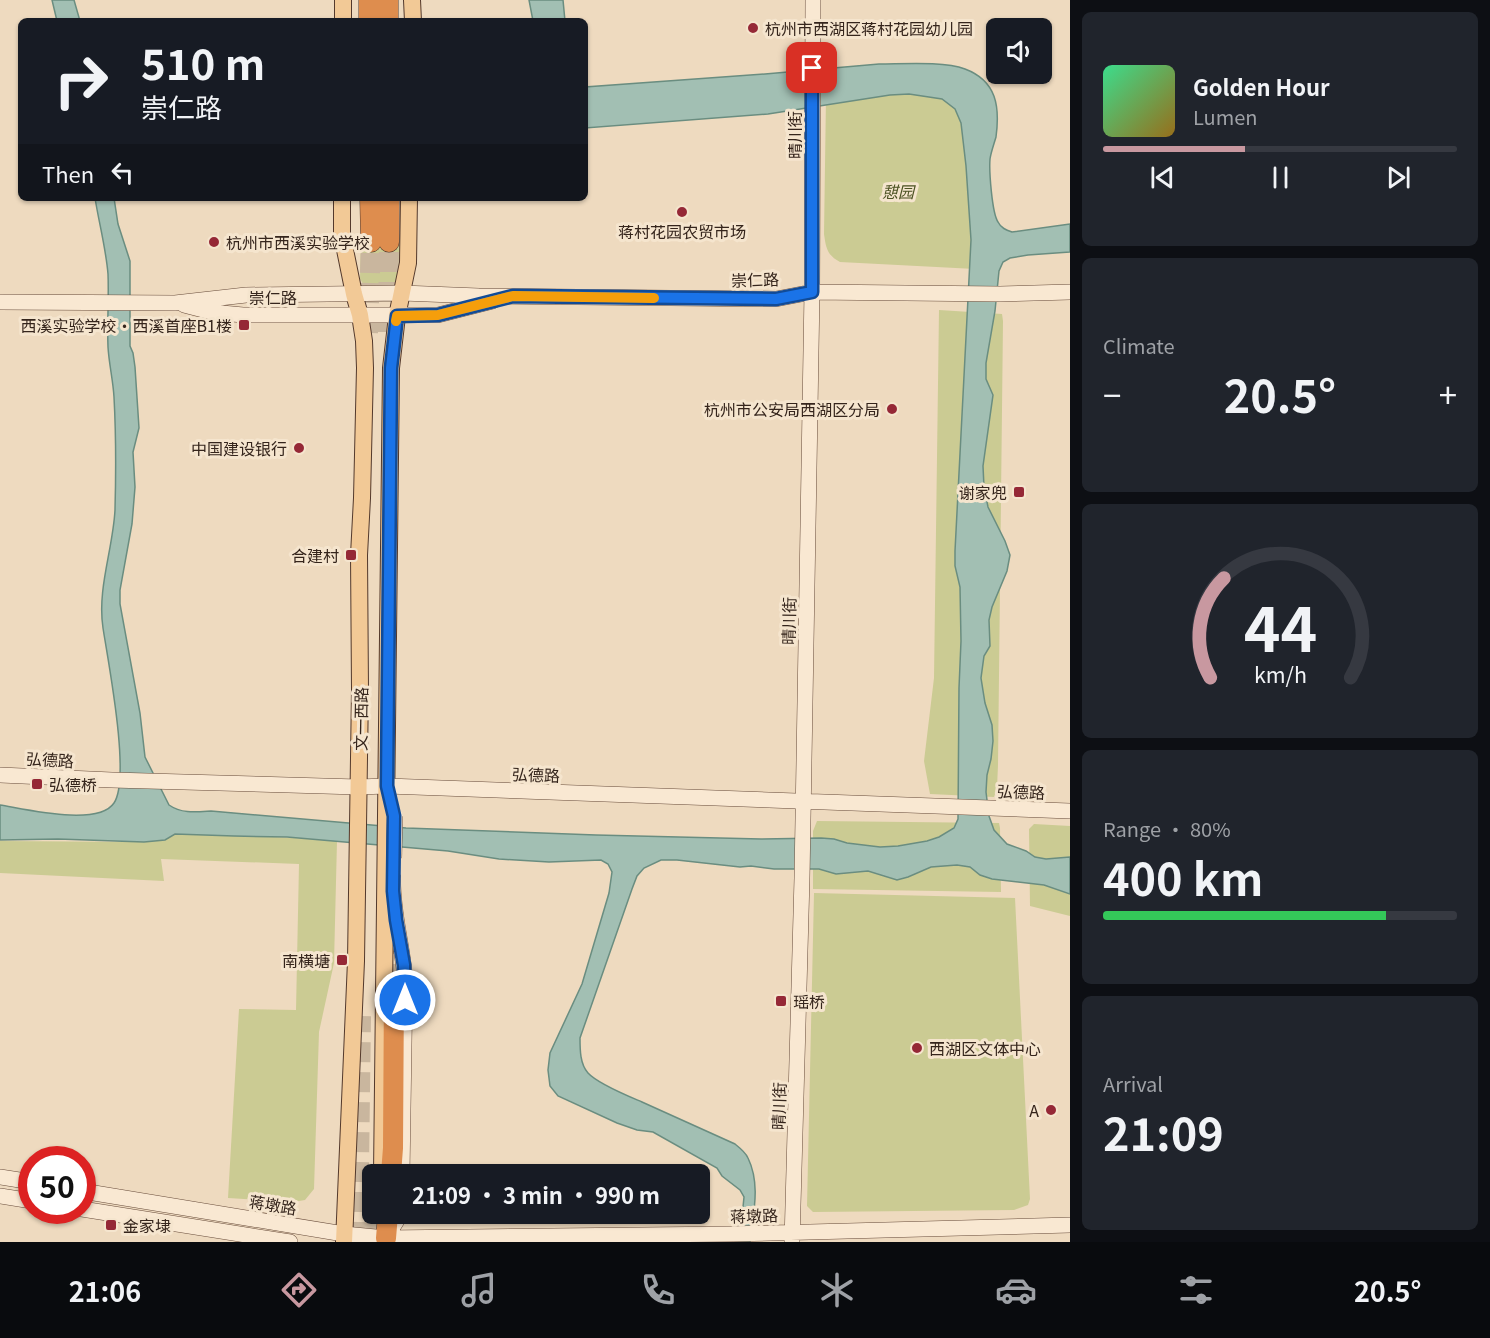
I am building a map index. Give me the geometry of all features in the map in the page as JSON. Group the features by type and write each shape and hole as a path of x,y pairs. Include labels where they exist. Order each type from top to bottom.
{"highway":[{"path":"369,0 369,18"},
{"path":"388,0 388,18"},
{"path":"371,201 380,242 388,201"},
{"path":"392,1164 394,984"},
{"path":"386,1224 386,1240"}],"main road":[{"path":"343,0 343,18"},
{"path":"412,0 412,18"},
{"name":"文一西路","path":"342,201 342,235 360,315 365,369 359,555 360,690 356,961 344,1238"},
{"name":"文一西路","path":"382,1164 390,859 390,815 387,786 391,368 397,316 408,263 410,201"}],"street":[{"name":"晴川街","path":"792,1237 803,826 812,292 813,0"},
{"name":"崇仁路","path":"0,302 175,303 246,295 402,293 776,299 812,292 1000,294 1070,292"},
{"name":"崇仁路","path":"175,303 211,312 243,315 397,316 438,315 513,296"},
{"name":"弘德路","path":"0,775 358,787 387,786 1070,811"},
{"name":"文一西路","path":"390,859 405,980 402,1164"},
{"path":"0,1177 18,1180"},
{"name":"蒋墩路","path":"96,1194 344,1238 386,1240 770,1232 792,1237 1070,1225"},
{"path":"0,1196 18,1199"},
{"name":"蒋墩路","path":"96,1211 290,1242"},
{"path":"386,1240 395,1224"}],"green space":[{"name":"憇园","path":"900,88 944,95 964,117 975,269 840,262 828,251 824,234 826,97"},
{"path":"361,233 368,239 392,238 399,233 400,268 393,287 365,287 360,279"},
{"path":"939,310 1002,314 1003,321 998,765 997,788 994,797 930,794 924,761 934,678"},
{"path":"817,821 999,823 1001,892 813,889 813,831"},
{"path":"1034,824 1070,826 1070,916 1030,906 1029,829"},
{"path":"175,834 337,841 334,963 319,1032 314,1189 305,1200 293,1202 228,1198 239,1009 296,1010 299,864 161,859 164,881 0,873 0,841 144,842 165,840"},
{"name":"西湖区文体中心","path":"814,893 1015,898 1030,1199 1028,1205 1014,1210 813,1212 807,1206"}],"shaded area":[{"path":"52,0 74,0 79,18 56,18"},
{"path":"529,0 563,0 565,18 532,18"},
{"path":"923,63 956,66 984,80 994,96 997,126 990,159 990,173 994,210 999,224 1012,232 1070,224 1070,252 1010,258 1003,262 999,271 986,363 986,379 993,395 983,466 988,507 1010,555 1007,571 992,607 989,620 990,646 984,656 981,678 985,703 992,725 993,741 986,792 989,816 994,830 1007,844 1035,857 1046,859 1070,857 1070,894 1044,885 992,879 980,875 970,867 957,865 931,867 897,880 868,871 836,874 819,869 774,869 661,860 644,868 637,876 580,1038 582,1061 585,1069 593,1077 621,1093 735,1144 744,1152 752,1168 755,1189 750,1242 735,1242 744,1197 740,1190 722,1176 717,1168 653,1132 637,1130 617,1123 558,1096 550,1086 548,1070 550,1053 582,984 609,893 612,872 608,864 601,860 549,862 499,859 448,851 287,837 175,834 165,840 144,842 58,839 0,840 0,805 60,814 93,814 106,810 114,803 119,790 117,718 102,613 115,510 115,411 108,347 108,274 96,201 114,201 118,224 130,261 130,346 135,367 139,428 133,452 135,487 132,524 120,590 120,604 140,713 145,757 169,805 189,812 211,811 406,828 761,839 821,838 880,847 927,841 954,828 958,819 961,641 960,587 955,566 955,551 971,240 961,123 955,109 942,99 909,94 768,114 588,128 588,87 879,64"}],"tunnel":[{"path":"368,333 371,242"},
{"path":"388,332 389,242"},
{"path":"394,984 395,930"},
{"path":"358,1242 361,1016"},
{"path":"376,1242 377,1224"}],"slow traffic":[{"path":"396,321 397,316 438,315 513,296 654,298"}],"place":[{"name":"杭州市西湖区蒋村花园幼儿园","path":"753,28"},
{"name":"蒋村花园农贸市场","path":"682,212"},
{"name":"杭州市西溪实验学校","path":"214,242"},
{"name":"西溪实验学校·西溪首座B1楼","path":"244,325"},
{"name":"杭州市公安局西湖区分局","path":"892,409"},
{"name":"中国建设银行","path":"299,448"},
{"name":"谢家兜","path":"1019,492"},
{"name":"合建村","path":"351,555"},
{"name":"弘德桥","path":"37,784"},
{"name":"南横塘","path":"342,960"},
{"name":"瑶桥","path":"781,1001"},
{"name":"西湖区文体中心","path":"917,1048"},
{"name":"A","path":"1051,1110"},
{"name":"金家埭","path":"111,1225"}],"route":[{"path":"405,1000 404,965 393,891 394,816 387,786 391,368 397,316 438,315 513,296 776,299 812,292 812,68"}]}
